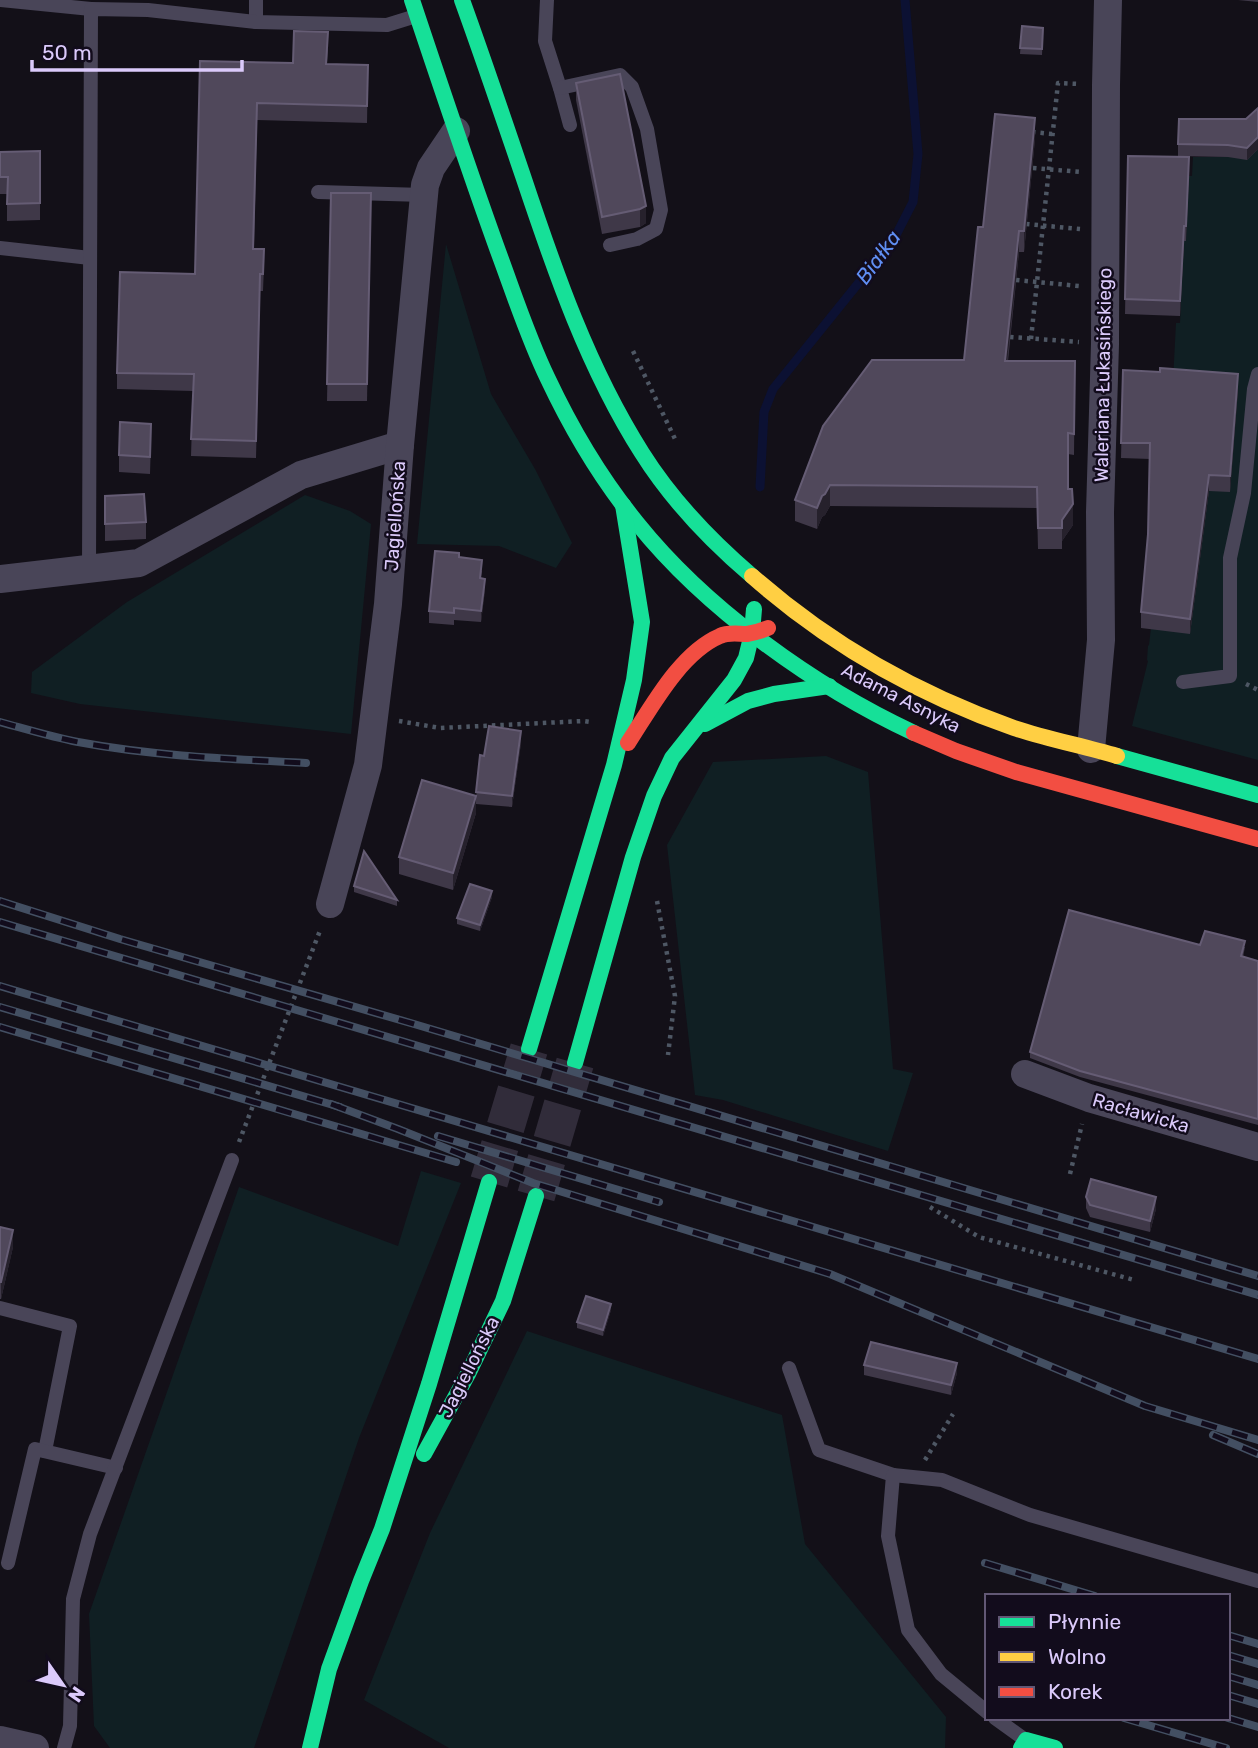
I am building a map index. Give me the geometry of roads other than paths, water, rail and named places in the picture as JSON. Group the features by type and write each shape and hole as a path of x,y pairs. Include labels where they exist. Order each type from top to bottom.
{"main road":[{"path":"462,0 562,289 611,401 634,441 661,479 700,526 755,580 752,633 746,658 734,680 672,758 628,855 575,1063"},
{"path":"415,8 520,314 557,397 623,505 642,622 634,680 596,845 529,1049"},
{"name":"Adama Asnyka","path":"623,505 649,537 696,586 752,633 830,686 909,731 986,762 1037,778 1258,839"},
{"name":"Adama Asnyka","path":"755,580 790,622 944,700 1012,727 1258,795"},
{"path":"614,765 656,699 700,648 723,635 752,633 790,622"},
{"path":"691,732 748,701 774,694 830,686"},
{"name":"Jagiellońska","path":"310,1748 329,1669 360,1581 382,1529 429,1384 488,1182"},
{"name":"Jagiellońska","path":"382,1529 468,1374 503,1301 536,1196"},
{"path":"1023,1744 1055,1748"}],"street":[{"name":"Waleriana Łukasińskiego","path":"1091,749 1101,640 1100,512 1105,344 1108,0"},
{"name":"Jagiellońska","path":"330,904 368,765 388,604 425,185 430,168 456,131"},
{"path":"0,579 139,563 301,475 400,445"},
{"name":"Racławicka","path":"1026,1074 1089,1098 1258,1147"},
{"path":"0,1740 35,1748"}],"lane":[{"path":"1,0 90,9 148,10 256,22 387,25 415,8"},
{"path":"256,0 256,22"},
{"path":"547,0 545,41 570,125"},
{"path":"89,569 90,9"},
{"path":"560,88 620,75 632,87 648,129 661,210 656,229 636,239 610,245"},
{"path":"318,192 424,195"},
{"path":"0,248 90,258"},
{"path":"1183,682 1230,676 1230,558 1244,493 1254,389 1258,374"},
{"path":"64,1748 70,1726 73,1599 90,1534 232,1160"},
{"path":"0,1308 70,1326 45,1451"},
{"path":"789,1368 819,1450 893,1475 942,1480 1030,1515 1258,1581"},
{"path":"8,1563 35,1449 116,1468"},
{"path":"893,1475 888,1536 908,1630 941,1674 985,1710"},
{"path":"997,1720 1023,1744"}],"waterway":[{"name":"Białka","path":"760,487 764,412 773,389 894,239 913,202 918,154 905,0"}],"tunnel":[{"path":"489,1182 529,1049"},
{"path":"536,1196 575,1063"}],"railway":[{"path":"0,722 68,740 135,751 306,763"},
{"path":"0,901 120,939 1258,1276"},
{"path":"0,922 1258,1295"},
{"path":"0,986 1258,1359"},
{"path":"0,1007 340,1107"},
{"path":"0,1027 456,1162"},
{"path":"331,1104 533,1183 830,1274 1145,1406 1258,1440"},
{"path":"438,1136 659,1202"},
{"path":"1213,1435 1258,1454"},
{"path":"985,1563 1088,1594"},
{"path":"1230,1636 1258,1644"},
{"path":"1230,1656 1258,1664"},
{"path":"1230,1677 1258,1685"},
{"path":"1230,1696 1258,1704"},
{"path":"1230,1719 1258,1727"},
{"path":"1131,1720 1226,1748"}]}
